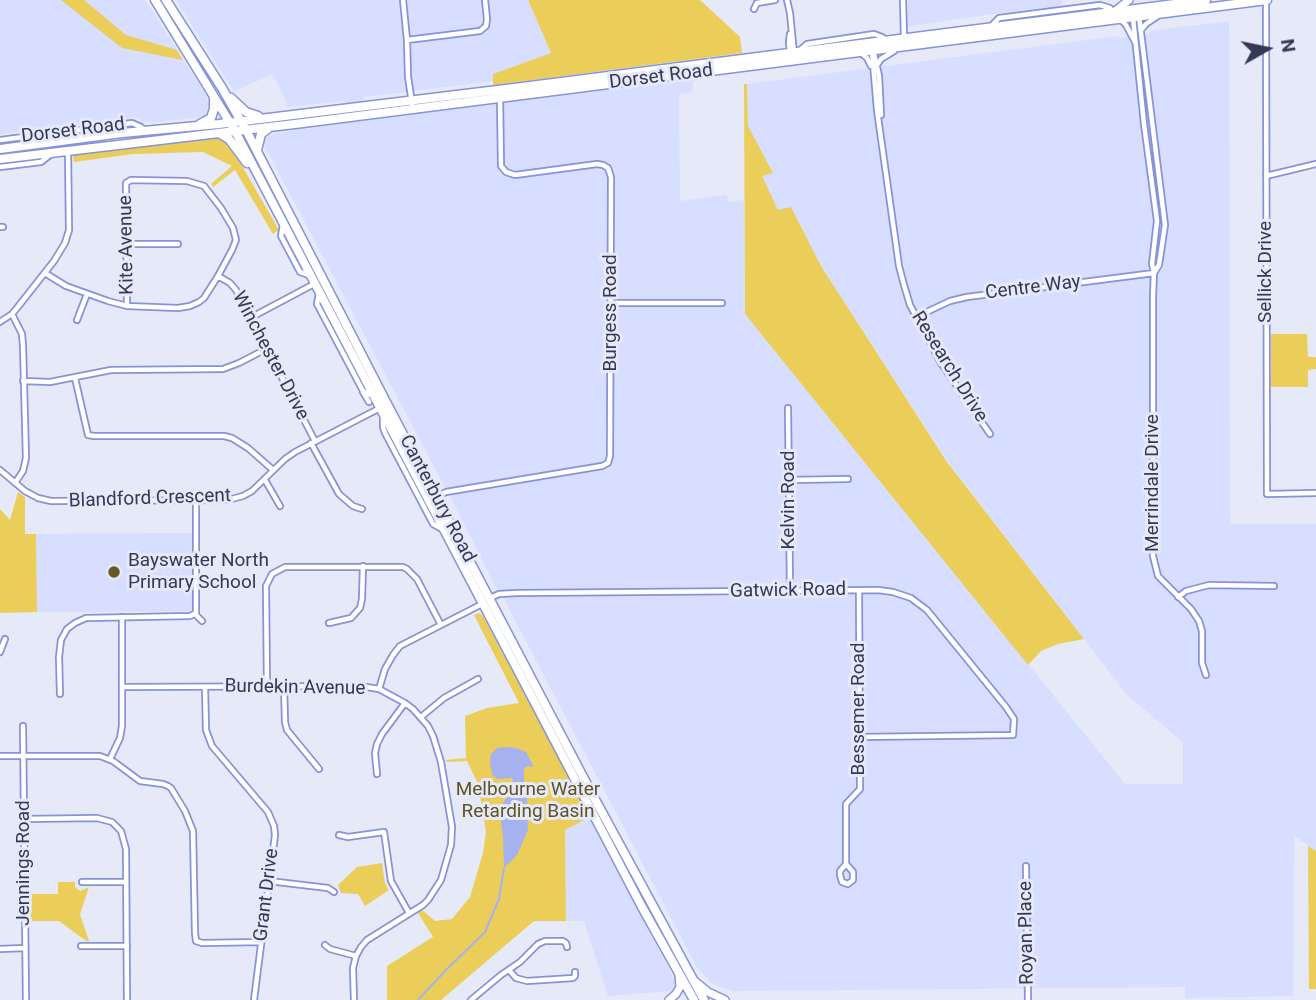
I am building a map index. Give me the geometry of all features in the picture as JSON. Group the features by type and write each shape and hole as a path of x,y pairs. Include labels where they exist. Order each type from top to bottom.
{"main road":[{"name":"Canterbury Road","path":"155,0 230,122 371,400 383,407 436,497 486,601 618,851 650,921 694,1000"},
{"name":"Dorset Road","path":"980,33 990,27 1206,0"},
{"name":"Dorset Road","path":"1136,7 1162,14 1266,0"},
{"name":"Canterbury Road","path":"168,1 257,150 443,529 486,601"},
{"name":"Dorset Road","path":"0,149 270,127 412,105 794,54 1119,20 1136,7"},
{"name":"Dorset Road","path":"794,54 860,52 887,41 902,44"},
{"path":"222,88 246,112 262,117"},
{"path":"198,126 214,114 213,96"},
{"name":"Dorset Road","path":"0,159 54,152 67,145 145,130 412,105"},
{"path":"257,150 259,138 270,127"},
{"path":"219,133 229,139 263,186"},
{"path":"309,280 323,280"},
{"name":"Canterbury Road","path":"618,851 659,916 704,1000"},
{"path":"650,921 659,916"},
{"path":"669,1000 680,988 679,972"},
{"path":"691,975 703,989 726,1000"},
{"path":"718,1000 726,1000"}],"street":[{"path":"403,0 412,105"},
{"path":"407,40 480,32 486,26 485,0"},
{"path":"754,9 755,2 775,0"},
{"path":"787,0 791,19 789,39 794,54 807,44 874,34 887,41"},
{"path":"877,65 902,44 903,0"},
{"name":"Sellick Drive","path":"1266,0 1267,494 1316,493"},
{"name":"Merrindale Drive","path":"1136,7 1164,225 1159,265 1154,273"},
{"name":"Merrindale Drive","path":"1136,7 1142,110 1156,217 1152,264 1153,556 1158,576 1191,609 1199,621 1202,631 1202,663 1206,675"},
{"path":"1140,30 1162,14"},
{"path":"1119,20 1126,25 1137,46"},
{"name":"Research Drive","path":"872,47 877,65 882,135"},
{"name":"Research Drive","path":"872,47 899,266 910,305 942,363 990,433"},
{"path":"860,52 870,62 874,74"},
{"name":"Burgess Road","path":"436,497 446,492 602,466 608,463 610,456 611,177 608,168 597,164 515,175 506,172 501,166 499,94"},
{"path":"1142,110 1150,108"},
{"name":"Dorset Road","path":"0,140 132,123 145,130"},
{"path":"0,322 12,314 62,249 69,230 67,145"},
{"name":"Dorset Road","path":"0,167 41,162 54,152"},
{"path":"1148,157 1156,156"},
{"path":"1266,176 1316,164"},
{"name":"Kite Avenue","path":"127,306 126,183 131,180 187,181 198,183 208,190 221,208 236,240 218,276"},
{"name":"Canterbury Road","path":"283,224 281,236 300,272 309,280"},
{"path":"127,244 178,244"},
{"path":"45,273 61,284 127,306 172,308 194,304 204,298 218,276"},
{"name":"Centre Way","path":"916,317 950,301 967,297 1154,273"},
{"name":"Winchester Drive","path":"218,276 236,290 339,494 353,506 362,509"},
{"path":"250,318 309,280"},
{"name":"Canterbury Road","path":"319,293 317,304 363,391 371,400"},
{"path":"77,320 87,294"},
{"path":"611,303 722,303"},
{"path":"12,314 22,334 26,458 23,471 15,483"},
{"path":"23,381 50,382 111,370 223,369 266,349"},
{"path":"75,378 88,435 224,436 243,444 273,470"},
{"name":"Blandford Crescent","path":"0,470 31,495 51,501 228,500 252,491 285,459 313,442 383,407"},
{"name":"Kelvin Road","path":"788,408 790,591"},
{"path":"789,480 848,479"},
{"path":"265,480 280,506"},
{"path":"195,614 196,500"},
{"path":"267,687 266,586 269,578 285,566 398,566 407,569 417,579 441,625"},
{"path":"329,622 351,618 360,608 363,566"},
{"path":"1178,597 1186,591 1209,585 1273,586"},
{"name":"Bessemer Road","path":"846,864 846,804 860,789 859,591"},
{"name":"Gatwick Road","path":"379,689 385,669 400,646 499,594 886,591 902,595 927,610 1014,719 1013,735 860,737"},
{"path":"60,694 62,637 67,629 80,620 195,614"},
{"path":"195,614 202,621"},
{"path":"110,759 120,738 122,726 122,617"},
{"path":"0,652 5,639"},
{"path":"421,717 444,698 478,679"},
{"path":"284,686 287,730 318,769"},
{"name":"Burdekin Avenue","path":"122,687 360,686 379,689 405,702 421,717 439,751 452,827 452,838 441,880 423,905 367,940 356,956"},
{"name":"Grant Drive","path":"205,687 205,723 208,738 268,812 274,826 254,1000"},
{"path":"377,774 377,744 405,702"},
{"name":"Jennings Road","path":"23,726 26,1000"},
{"path":"0,756 96,756 110,759 140,781 165,784 171,788 189,820 193,838 196,941 261,942"},
{"path":"24,819 97,818 112,822 121,831 126,843 127,1000"},
{"path":"340,835 348,837 384,832 391,881 409,914"},
{"name":"Royan Place","path":"1026,866 1028,1000"},
{"path":"269,881 328,888 334,892"},
{"path":"82,882 126,882"},
{"path":"471,1000 541,942 563,941 567,947"},
{"path":"325,944 356,956 354,1000"},
{"path":"80,946 127,946"},
{"path":"0,949 25,948"},
{"path":"509,970 522,980 575,975"}],"shaded area":[{"path":"0,0 145,0 206,95 209,106 207,115 148,123 134,117 0,134"},
{"path":"176,0 528,0 551,53 494,74 493,81 364,97 365,101 286,107 287,103 273,74 234,91"},
{"path":"908,0 1062,0 1062,6 907,27"},
{"path":"1229,21 1230,524 1316,524 1316,851 1294,836 1293,996 1185,998 1185,987 734,991 712,984 698,969 503,594 495,587 264,145 264,140 277,133 352,122 694,79 692,92 679,94 680,201 727,195 728,202 744,200 745,314 1125,784 1183,784 1183,742 1128,696 948,462 821,266 791,208 778,211 761,176 773,173 748,126 747,84 1118,36 1120,38 1149,34 1150,31"},
{"name":"Bayswater North Primary School","path":"192,533 192,610 37,612 36,534"},
{"path":"590,817 675,981 671,991 608,996 584,921 566,921 565,830"}],"green space":[{"path":"61,0 84,0 126,35 177,50 183,60 122,48"},
{"path":"528,0 700,0 740,37 742,53 493,85 493,74 551,53"},
{"path":"744,84 747,84 748,126 773,173 762,176 778,210 791,207 821,266 947,462 1084,639 1058,644 1041,651 1028,665 745,314"},
{"path":"222,137 230,145 279,230 273,234 235,170 213,187 211,184 232,166 203,152 133,154 74,162 73,156 77,153"},
{"path":"1271,334 1307,334 1308,357 1316,357 1316,369 1308,370 1308,387 1271,387"},
{"path":"18,492 25,497 25,534 36,534 37,612 0,613 0,509 10,520"},
{"name":"Melbourne Water Retarding Basin","path":"479,613 590,817 565,830 566,921 534,921 441,1000 387,1000 387,966 433,937 418,913 422,910 435,921 452,919 470,897 483,853 486,832 478,784 467,761 446,760 466,758 465,716 487,708 519,703 474,615"},
{"path":"1308,846 1316,851 1316,989 1309,989"},
{"path":"382,863 385,883 389,890 365,906 358,894 341,893 338,885 357,867"},
{"path":"58,882 75,882 75,887 80,891 89,887 80,914 89,941 59,921 31,921 30,894 58,894"}],"water":[{"path":"507,747 526,752 534,767 524,768 528,830 517,855 504,868 501,808 505,799 513,795 514,786 512,778 497,779 492,774 490,763 491,754 497,748"}],"waterway":[{"path":"418,1000 485,932 499,899 504,868"}],"place":[{"name":"Bayswater North Primary School","path":"114,572"}]}
